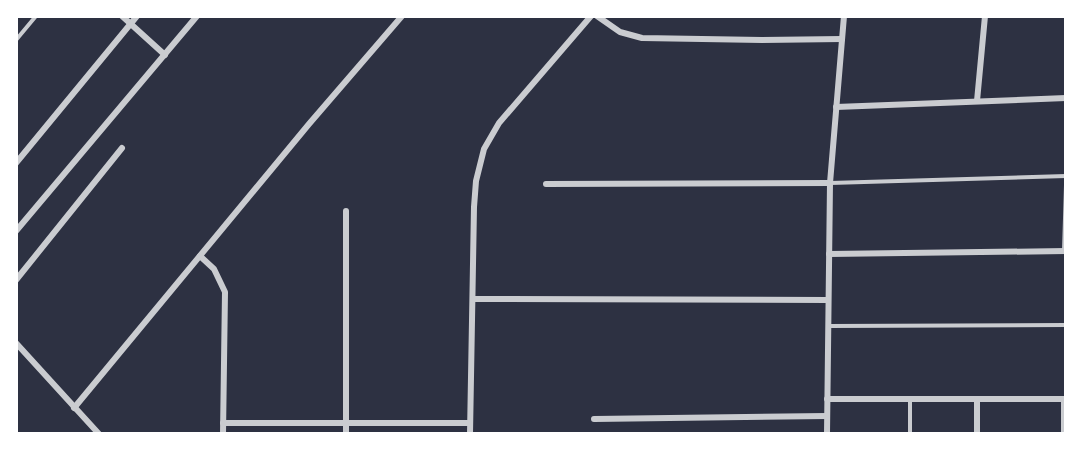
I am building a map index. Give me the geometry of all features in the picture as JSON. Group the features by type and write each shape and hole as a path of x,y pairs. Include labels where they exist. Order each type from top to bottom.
{"street":[{"path":"122,16 165,55"},
{"path":"16,163 137,16"},
{"path":"16,231 197,16"},
{"path":"74,408 309,124 402,16"},
{"path":"470,434 476,181 484,149 499,123 591,16"},
{"path":"597,16 620,32 642,38 842,39"},
{"path":"827,434 830,183 844,16"},
{"path":"977,101 985,16"},
{"path":"836,107 1065,98"},
{"path":"16,280 122,148"},
{"path":"546,184 830,183"},
{"path":"346,212 346,434"},
{"path":"829,254 1065,251"},
{"path":"200,256 214,269 225,292 223,434"},
{"path":"473,299 828,300"},
{"path":"16,343 99,434"},
{"path":"827,399 1064,399"},
{"path":"977,399 977,434"},
{"path":"594,419 827,416"},
{"path":"223,423 470,423"}],"lane":[{"path":"16,40 36,16"},
{"path":"830,183 1065,176"},
{"path":"1065,185 1065,251"},
{"path":"828,326 1065,325"},
{"path":"910,399 910,434"},
{"path":"1063,434 1064,399"}]}
